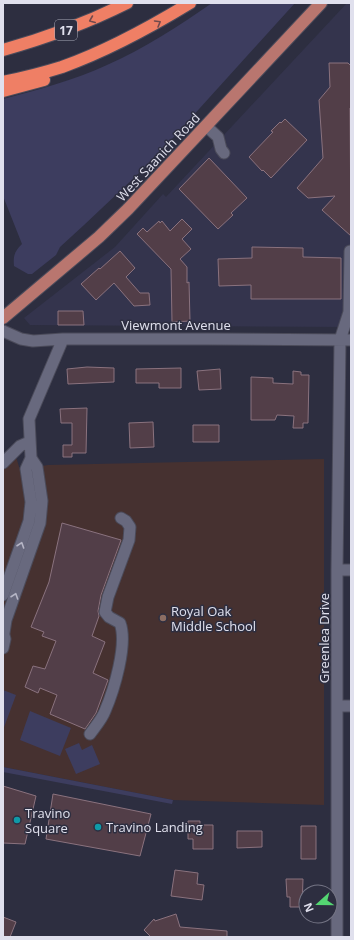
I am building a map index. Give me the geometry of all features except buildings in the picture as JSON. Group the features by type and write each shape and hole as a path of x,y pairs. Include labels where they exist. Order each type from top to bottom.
{"highway":[{"name":"17","path":"3,50 38,40 77,26 127,3"},
{"name":"17","path":"3,82 61,67 92,55 158,23 190,3"},
{"path":"3,91 26,86 103,58 124,40"}],"main road":[{"name":"West Saanich Road","path":"3,318 113,224 321,3"}],"street":[{"path":"206,126 218,137 224,153"},
{"name":"Greenlea Drive","path":"337,937 338,570 346,340 349,312 350,251"},
{"name":"Viewmont Avenue","path":"3,330 20,339 33,341 62,339 346,340"},
{"path":"3,648 6,620 42,514 42,501 37,467 31,458 28,419 62,339"},
{"path":"3,463 20,446 29,442"},
{"path":"3,595 29,521 31,502 26,469 31,458"},
{"path":"90,734 104,712 118,671 122,629 120,623 109,617 105,612 108,597 129,540 130,527 126,521 121,518"},
{"path":"338,570 351,570"},
{"path":"338,706 351,706"}],"shaded area":[{"path":"212,3 295,3 171,140 137,175 60,247 56,255 32,274 28,274 14,266 15,254 22,244 3,196 3,99 56,84 107,65 161,36"},
{"path":"347,3 351,3 351,327 30,325 24,318 115,247 163,194 166,197"},
{"name":"Royal Oak Middle School","path":"3,457 16,457 20,470 48,465 324,459 324,805 173,800 3,767"},
{"path":"3,690 16,695 3,730"},
{"path":"30,711 71,728 60,756 20,740"},
{"path":"79,743 82,750 92,745 100,764 76,774 65,749"},
{"path":"3,767 173,800 172,804 3,772"}],"place":[{"name":"Royal Oak Middle School","path":"163,618"},
{"name":"Travino Square","path":"17,820"},
{"name":"Travino Landing","path":"98,827"}]}
